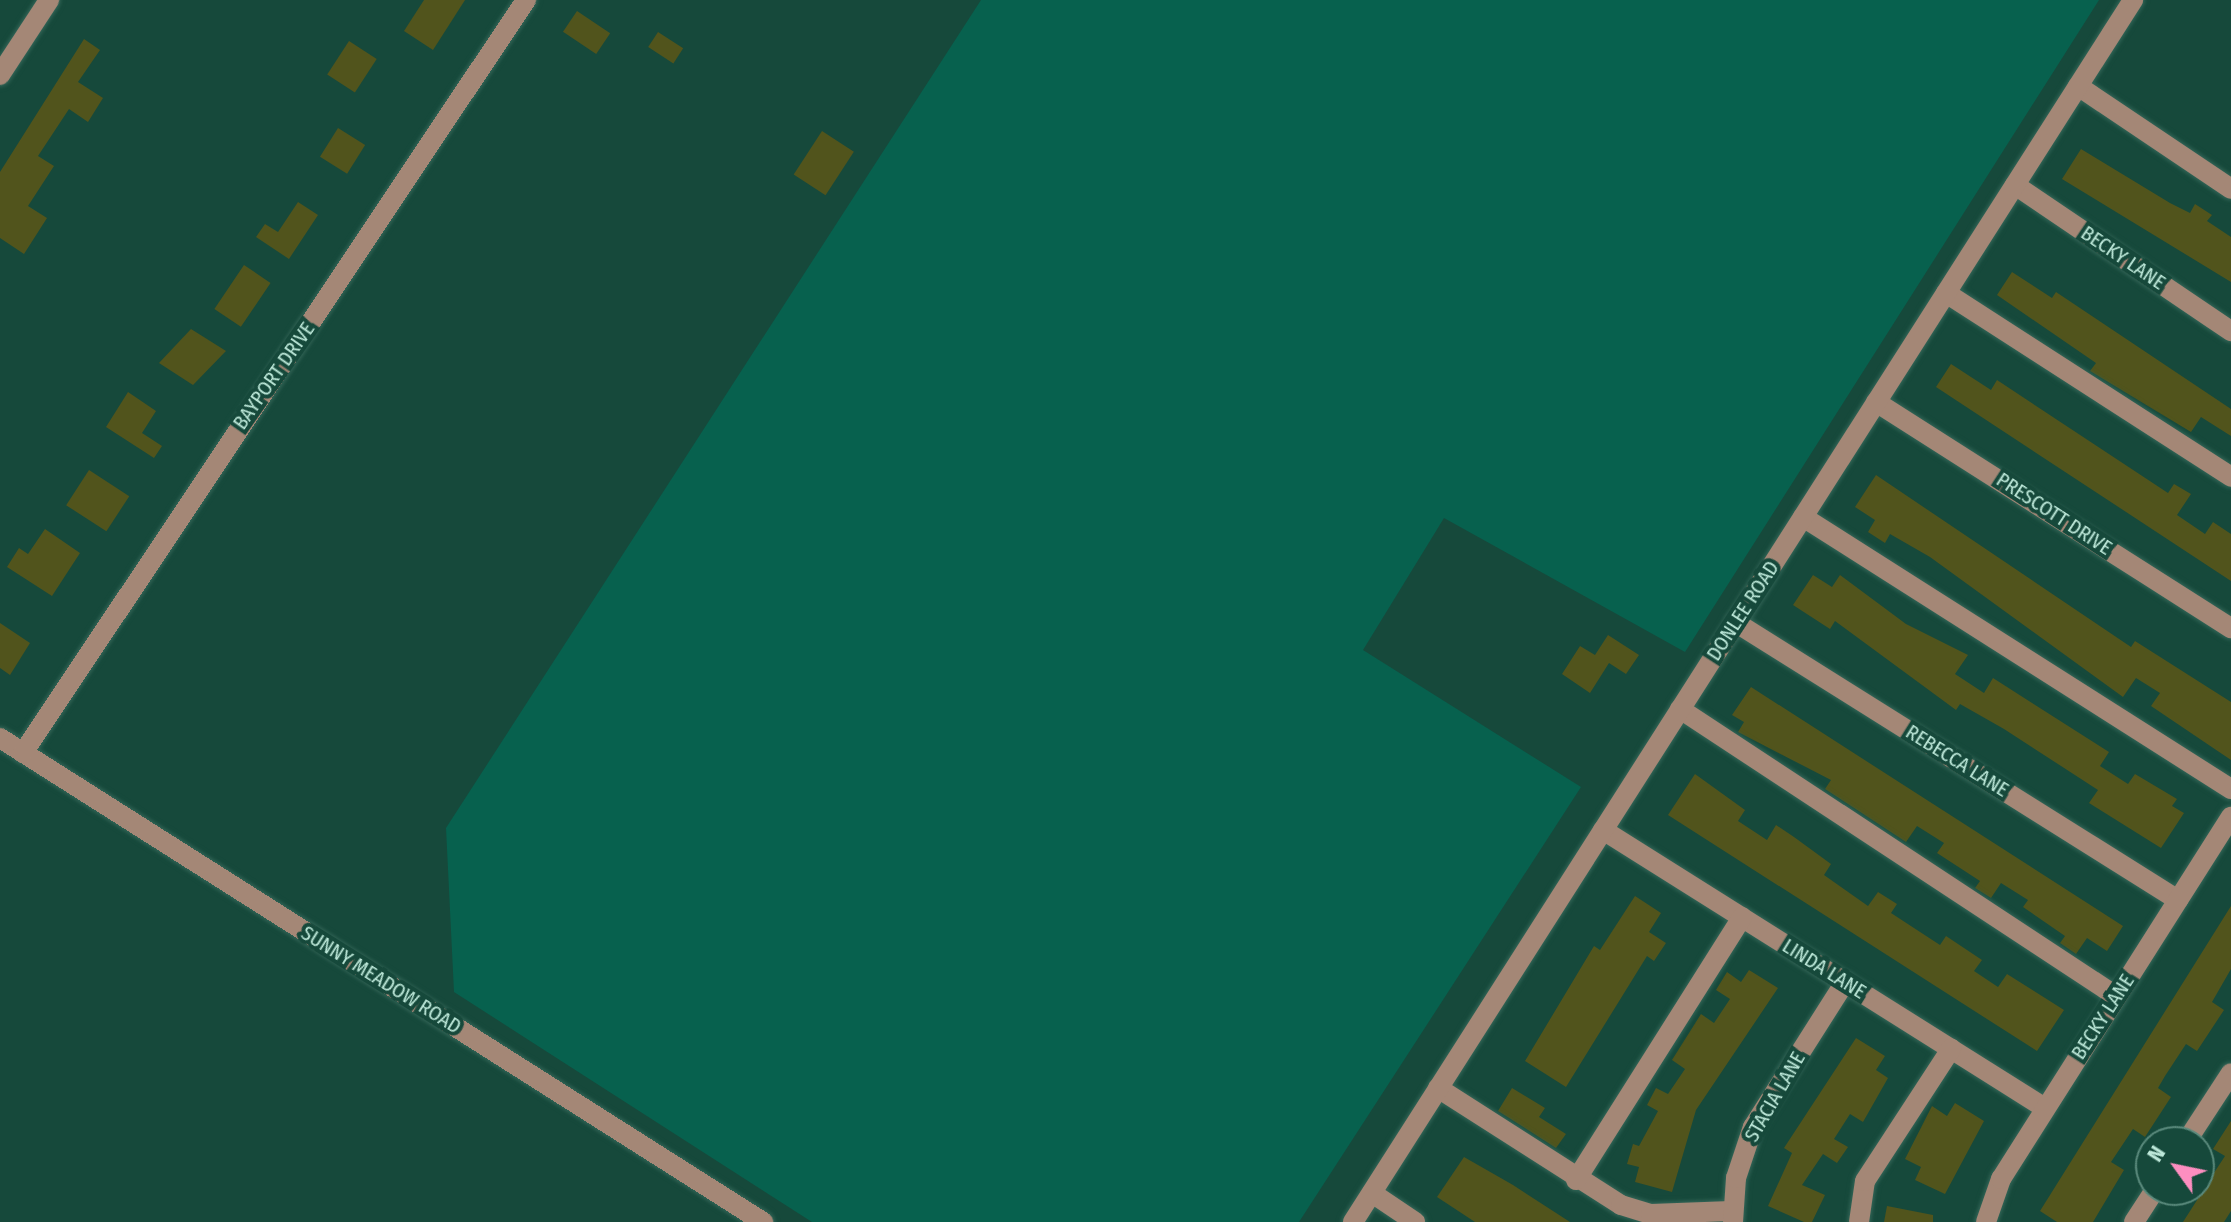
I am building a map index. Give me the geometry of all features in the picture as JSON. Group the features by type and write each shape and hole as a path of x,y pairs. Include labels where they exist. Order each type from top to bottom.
{"street":[{"path":"0,75 49,0"},
{"name":"BAYPORT DRIVE","path":"23,753 526,0"},
{"name":"DONLEE ROAD","path":"1353,1222 2133,0"},
{"path":"2078,86 2231,189"},
{"name":"BECKY LANE","path":"2015,185 2231,331"},
{"path":"1946,293 2231,477"},
{"name":"PRESCOTT DRIVE","path":"1876,402 2231,628"},
{"path":"1803,517 2231,789"},
{"name":"REBECCA LANE","path":"1735,622 2178,900"},
{"path":"1680,709 2116,996"},
{"name":"SUNNY MEADOW ROAD","path":"0,738 763,1222"},
{"name":"BECKY LANE","path":"1986,1222 2001,1179 2231,817"},
{"name":"LINDA LANE","path":"1603,830 2045,1108"},
{"path":"1576,1180 1742,917"},
{"name":"STACIA LANE","path":"1732,1217 1753,1127 1845,982"},
{"path":"1859,1222 1865,1181 1951,1049"},
{"path":"2196,1126 2231,1073"},
{"path":"1438,1088 1576,1180 1651,1214 1732,1217"},
{"path":"1372,1193 1415,1222"}],"green space":[{"path":"981,0 2099,0 1685,652 1444,518 1363,650 1581,787 1299,1222 812,1222 454,992 446,828"}],"building":[{"path":"424,0 465,0 433,50 404,31"},
{"path":"577,11 610,33 596,54 563,32"},
{"path":"658,32 683,48 673,63 648,47"},
{"path":"84,39 100,50 78,82 103,98 88,122 69,109 38,156 54,166 28,206 47,218 24,254 0,238 0,172"},
{"path":"349,41 377,59 355,93 327,75"},
{"path":"338,128 365,145 347,174 320,157"},
{"path":"822,131 854,152 826,195 794,175"},
{"path":"2081,149 2170,203 2190,213 2195,204 2212,215 2207,221 2231,237 2231,282 2062,179"},
{"path":"298,202 318,215 289,259 256,237 265,224 278,232"},
{"path":"244,265 271,283 241,327 214,309"},
{"path":"2012,272 2052,298 2056,292 2231,409 2231,436 2201,417 2191,432 2090,371 2096,363 1997,295"},
{"path":"191,329 226,351 193,385 159,363"},
{"path":"1951,364 1991,390 1997,380 2168,493 2174,484 2191,494 2177,515 2205,534 2213,522 2231,534 2231,581 1936,387"},
{"path":"128,392 156,411 142,433 162,446 154,458 106,427"},
{"path":"89,470 129,496 106,531 66,505"},
{"path":"1876,475 2131,647 2135,641 2231,702 2231,760 2151,706 2160,693 2136,678 2123,697 1930,557 1890,534 1885,543 1868,532 1875,520 1855,507"},
{"path":"45,529 80,553 52,596 7,567 19,548 28,554"},
{"path":"1813,575 1832,587 1840,575 1906,624 1968,655 1955,674 1984,693 1993,678 2109,752 2100,766 2128,784 2135,774 2177,799 2172,806 2184,813 2161,848 2089,803 2098,790 1960,704 1956,710 1835,621 1830,629 1793,605"},
{"path":"0,623 30,643 10,675 0,668"},
{"path":"1608,635 1639,655 1626,674 1609,663 1590,693 1562,674 1580,646 1595,655"},
{"path":"1751,687 2123,926 2107,951 2087,938 2076,954 2060,943 2065,936 2023,907 2028,900 2001,883 1991,898 1975,888 1980,881 1937,853 1944,843 1917,826 1906,842 1825,789 1831,780 1738,732 1744,722 1732,715"},
{"path":"1695,774 1745,810 1738,821 1767,840 1776,825 1831,864 1824,875 1868,906 1878,892 1897,904 1891,913 1940,945 1946,936 1982,960 1974,971 1998,987 2007,974 2064,1010 2037,1051 1668,815"},
{"path":"1635,896 1661,913 1649,932 1666,943 1654,961 1647,956 1566,1087 1525,1061 1594,946 1600,950"},
{"path":"2231,906 2231,969 2212,1002 2224,1010 2197,1051 2186,1044 2165,1076 2158,1088 2171,1097 2152,1126 2135,1126 2135,1130 2111,1162 2124,1170 2093,1222 2057,1222 2040,1211"},
{"path":"1749,970 1778,988 1696,1110 1672,1192 1635,1182 1639,1167 1627,1164 1633,1144 1639,1146 1658,1111 1647,1105 1656,1088 1668,1094 1685,1069 1672,1060 1701,1014 1714,1023 1730,999 1716,990 1727,972 1741,982"},
{"path":"1856,1038 1885,1056 1876,1070 1888,1078 1863,1122 1850,1114 1834,1139 1848,1147 1837,1163 1823,1154 1802,1185 1825,1195 1812,1222 1804,1222 1768,1206 1792,1153 1784,1148"},
{"path":"1512,1088 1545,1108 1539,1117 1566,1134 1556,1148 1498,1111"},
{"path":"1955,1103 1984,1121 1945,1194 1915,1180 1921,1167 1905,1159 1932,1106 1947,1116"},
{"path":"2231,1121 2231,1211 2224,1222 2183,1222 2193,1206 2215,1206 2215,1171 2225,1156 2215,1150"},
{"path":"1464,1157 1570,1222 1475,1222 1437,1197"},
{"path":"1887,1206 1933,1215 1933,1222 1884,1222"}]}
